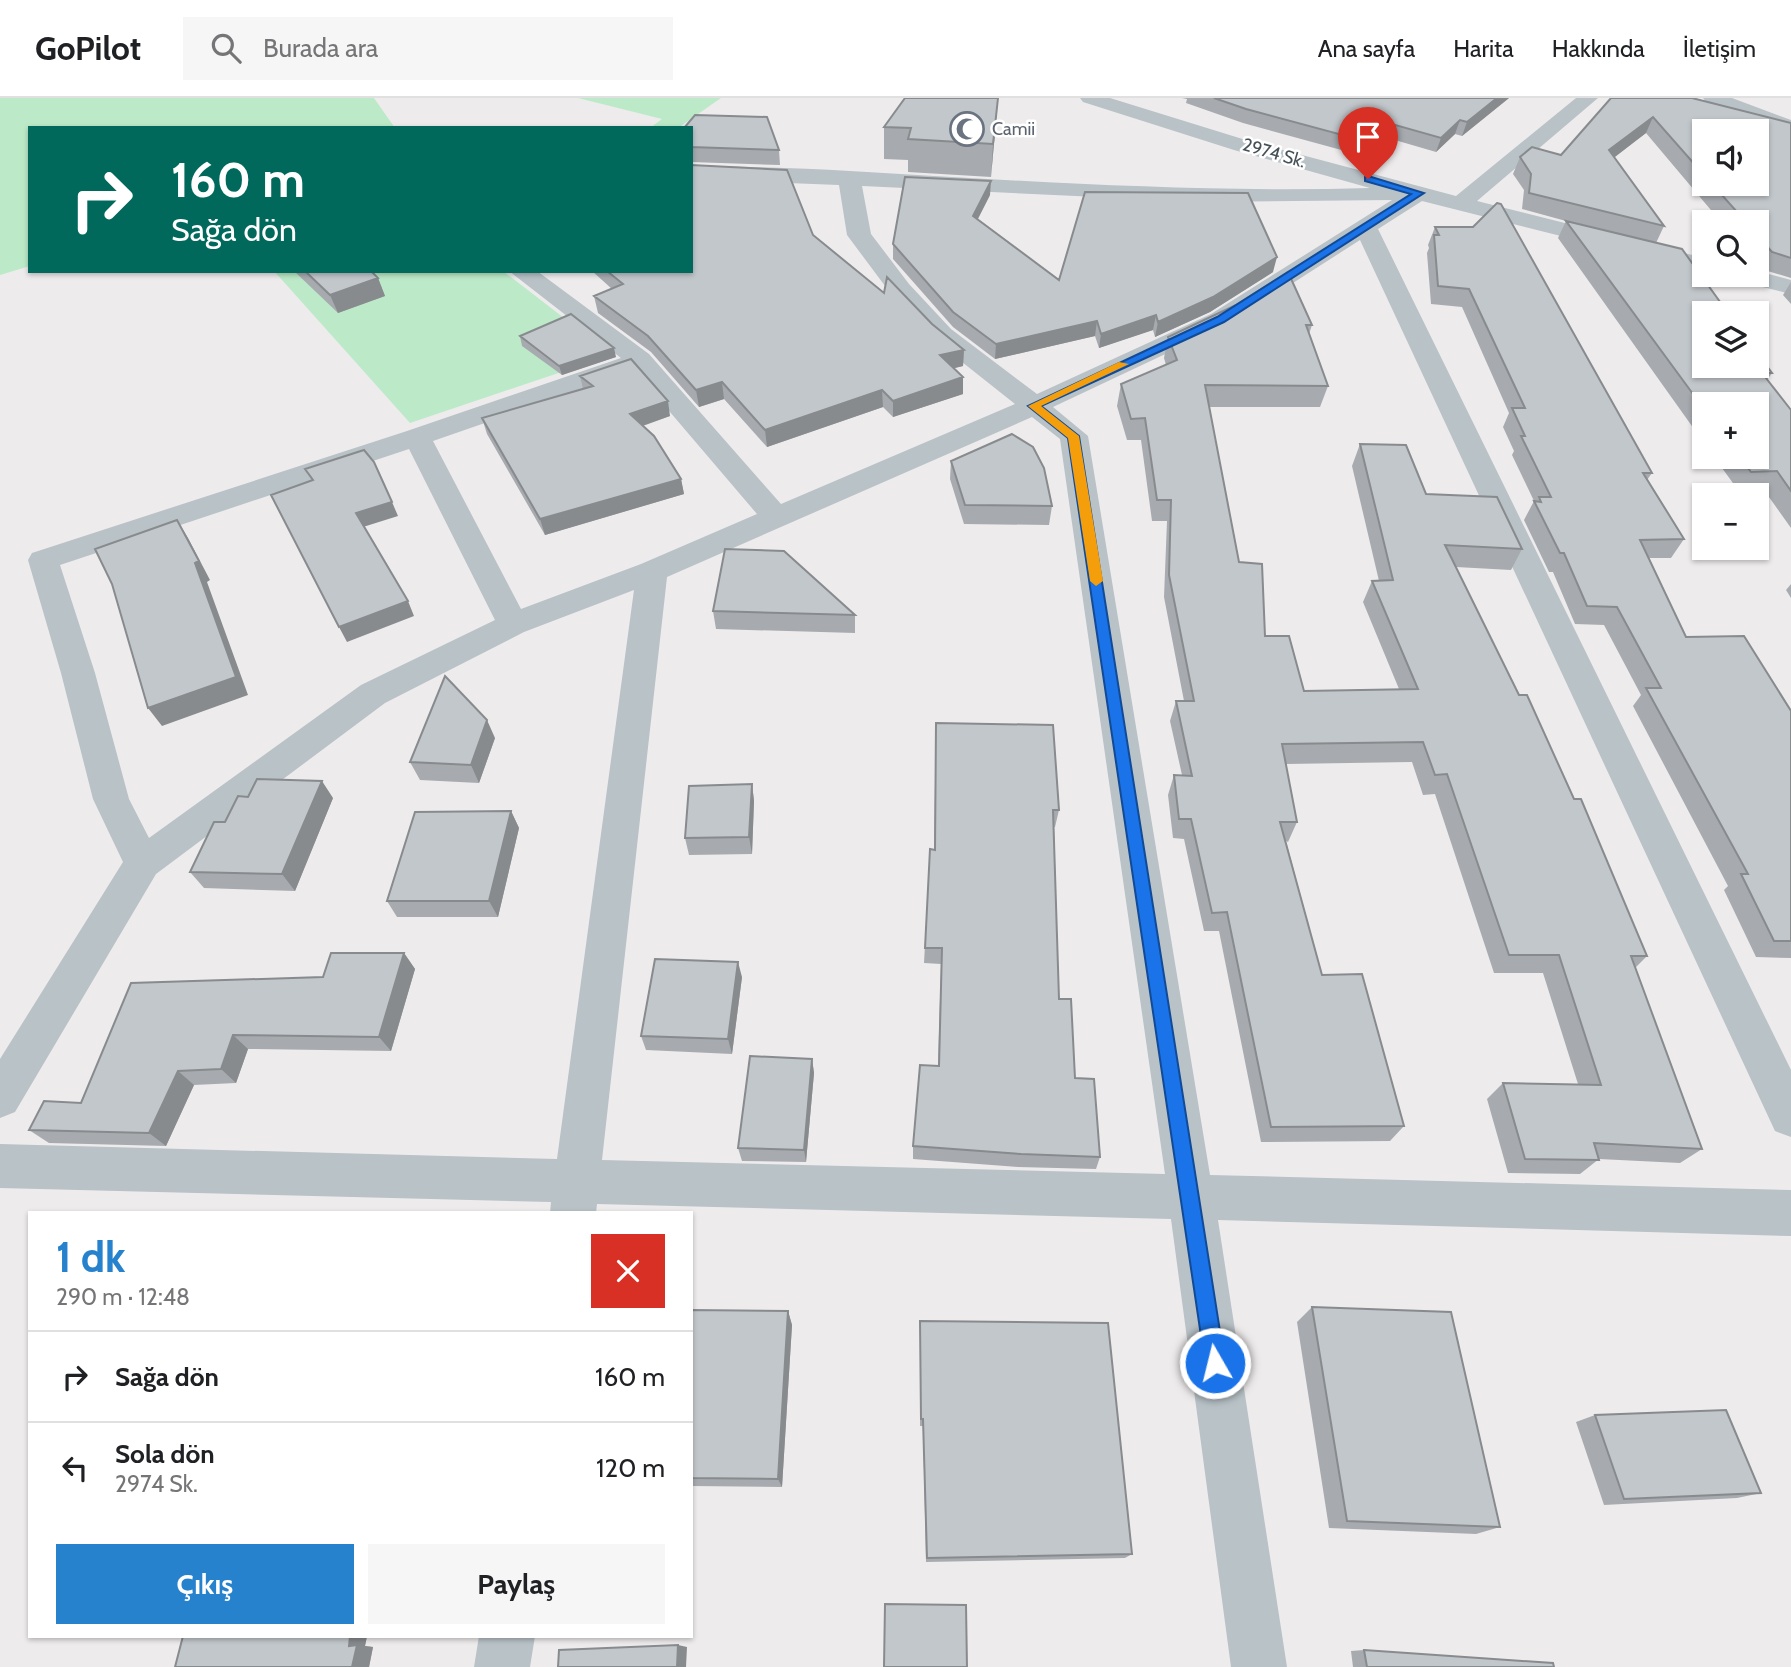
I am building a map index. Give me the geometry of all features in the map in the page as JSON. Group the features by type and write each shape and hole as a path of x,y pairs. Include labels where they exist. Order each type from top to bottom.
{"street":[{"name":"2974 Sk.","path":"1090,98 1419,193 1692,262"},
{"path":"1138,114 1166,98"},
{"path":"1461,203 1588,98"},
{"path":"1713,98 1791,127"},
{"path":"693,172 849,177 1149,193 1278,196 1419,193"},
{"path":"849,177 859,234 900,289 942,334 1074,436 1191,1197 1259,1667"},
{"path":"0,1098 143,863 373,694 513,624 652,571 1033,406 1220,320 1419,193"},
{"path":"1365,226 1791,1116"},
{"path":"524,273 640,360 776,517"},
{"path":"1769,286 1788,297"},
{"path":"143,863 111,799 78,673 43,560 417,437 640,360"},
{"path":"417,437 513,624"},
{"path":"576,1197 652,571"},
{"path":"0,1166 576,1197 1191,1197 1791,1213"},
{"path":"502,1667 507,1638"}],"green space":[{"path":"0,98 374,98 394,126 28,126 28,267 0,275"},
{"path":"578,98 721,98 681,126 653,126 662,119"},
{"path":"276,273 506,273 612,355 410,423"}],"building":[{"path":"905,98 998,98 993,144 908,139 911,128 884,127"},
{"path":"1214,98 1497,98 1467,122 1460,120 1441,138 1392,124 1372,143"},
{"path":"1611,98 1692,98 1791,123 1791,258 1769,249 1769,210 1735,210 1723,196 1769,196 1769,119 1692,119 1692,161 1653,117 1609,150 1664,226 1529,193 1531,174 1520,157 1532,147 1561,155"},
{"path":"695,115 767,117 779,150 693,147 693,126 686,126"},
{"path":"693,165 787,170 813,235 884,293 887,277 932,324 964,350 940,355 963,377 893,401 882,390 765,430 722,382 696,390 648,336 594,296 623,284 609,273 693,273"},
{"path":"905,177 991,181 973,216 1059,280 1085,192 1248,193 1277,257 1213,297 1158,322 1156,315 1101,334 1097,321 996,344 953,312 893,244"},
{"path":"1497,203 1501,204 1652,473 1643,473 1684,539 1640,540 1686,637 1744,636 1791,711 1791,941 1774,941 1741,874 1748,874 1646,688 1661,688 1617,607 1587,606 1564,553 1560,553 1534,501 1541,502 1539,497 1551,497 1521,436 1525,436 1512,408 1525,408 1469,289 1438,286 1434,235 1439,235 1435,227 1473,227"},
{"path":"1566,221 1682,249 1692,263 1692,287 1709,287 1719,301 1692,301 1692,378 1766,378 1791,410 1791,491 1777,471 1751,472 1749,469 1769,469 1769,392 1692,393"},
{"path":"1288,272 1312,325 1306,325 1328,386 1205,385 1239,562 1262,564 1265,636 1289,636 1304,691 1418,689 1372,581 1393,580 1360,444 1406,445 1426,494 1497,497 1522,549 1445,545 1519,695 1527,695 1574,799 1581,799 1647,956 1631,956 1702,1149 1594,1143 1599,1160 1525,1159 1503,1083 1601,1085 1559,955 1509,955 1447,774 1435,775 1423,742 1282,744 1297,822 1280,822 1322,975 1362,974 1404,1126 1271,1127 1227,912 1212,913 1191,819 1179,819 1174,775 1192,776 1176,701 1194,701 1169,575 1171,500 1157,500 1145,418 1131,419 1121,384 1177,360 1168,337 1236,305"},
{"path":"307,273 373,273 378,278 330,295"},
{"path":"571,314 614,348 559,366 520,336"},
{"path":"631,359 668,401 630,414 654,436 681,479 540,519 482,418 593,386 580,376"},
{"path":"1012,434 1033,447 1044,468 1052,506 965,505 951,461"},
{"path":"364,450 374,462 392,502 356,513 408,601 339,627 271,495 313,480 305,469"},
{"path":"177,520 199,561 195,563 236,677 148,708 112,584 95,549"},
{"path":"725,549 784,551 855,615 713,611"},
{"path":"445,676 487,720 471,765 410,762"},
{"path":"936,723 1053,725 1059,810 1053,810 1059,999 1071,999 1075,1078 1094,1079 1100,1157 913,1146 920,1065 939,1066 942,948 925,948 930,849 935,850"},
{"path":"257,779 322,781 282,874 190,872 214,822 225,822 238,796 248,797"},
{"path":"752,784 749,837 685,838 689,786"},
{"path":"511,811 489,901 387,901 415,812"},
{"path":"331,953 404,953 379,1037 233,1035 221,1069 178,1071 149,1133 29,1130 44,1101 81,1103 131,983 323,977"},
{"path":"655,959 738,962 728,1039 641,1036"},
{"path":"750,1056 812,1059 804,1150 738,1148"},
{"path":"1312,1307 1451,1312 1500,1527 1347,1521"},
{"path":"693,1310 788,1311 778,1479 693,1478"},
{"path":"920,1321 1108,1323 1132,1554 927,1558"},
{"path":"1726,1410 1761,1493 1624,1499 1595,1415"},
{"path":"885,1604 966,1605 967,1667 884,1667"},
{"path":"182,1638 350,1638 349,1646 357,1645 352,1667 175,1667"},
{"path":"678,1645 677,1667 558,1667 559,1650"},
{"path":"1364,1650 1553,1663 1554,1667 1367,1667"}],"slow traffic":[{"path":"1096,581 1074,436 1033,406 1123,364"}],"place":[{"name":"Camii","path":"967,129"}],"route":[{"path":"1215,1363 1074,436 1033,406 1220,320 1419,193 1368,179"}]}
